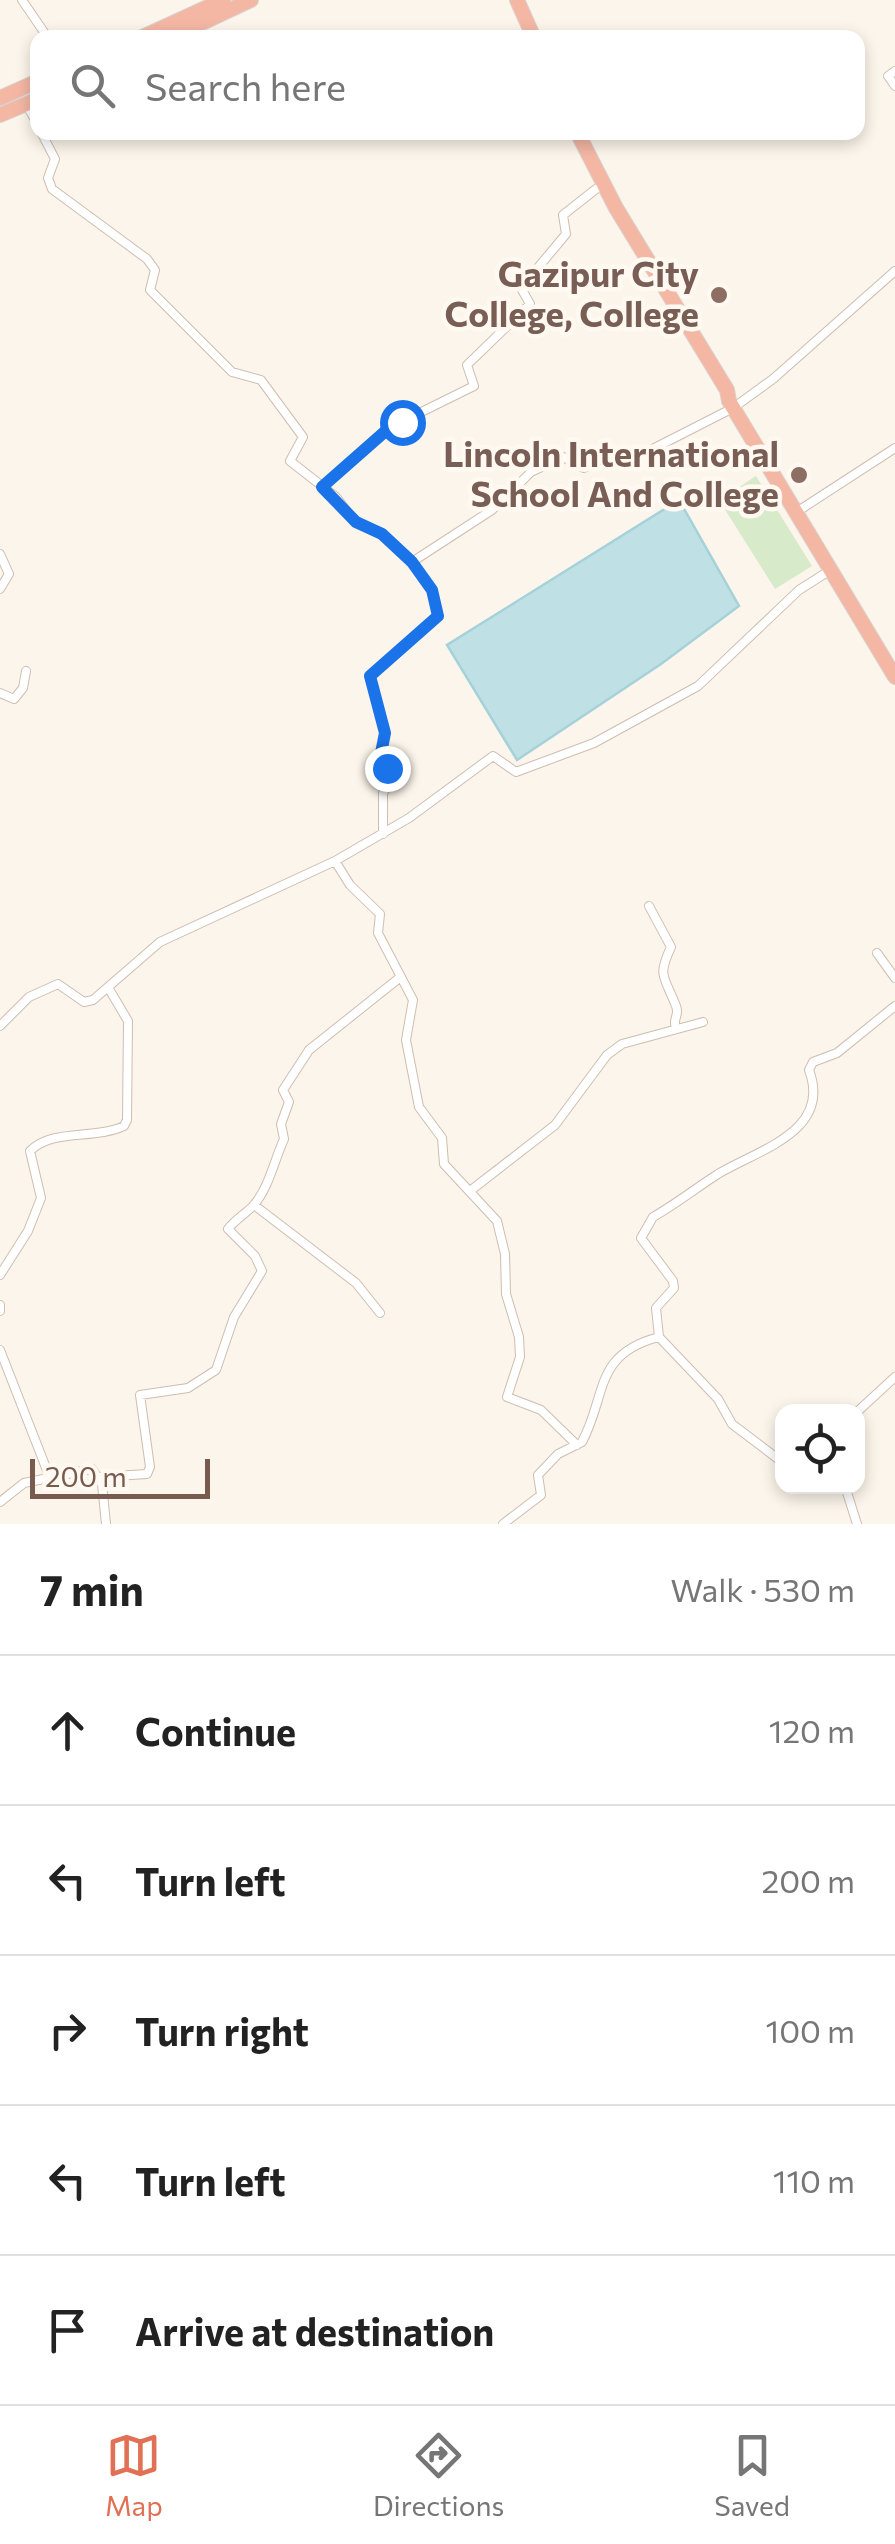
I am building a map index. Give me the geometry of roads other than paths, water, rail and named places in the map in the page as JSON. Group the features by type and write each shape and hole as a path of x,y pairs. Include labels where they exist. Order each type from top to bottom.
{"highway":[{"path":"144,30 206,0"},
{"path":"157,30 223,0"},
{"path":"187,30 251,0"},
{"path":"509,0 522,30"},
{"path":"517,0 530,30"},
{"path":"0,101 30,88"},
{"path":"0,115 30,102"},
{"path":"573,140 596,189 718,393 731,405"},
{"path":"582,140 731,405 895,678"}],"street":[{"path":"22,0 43,30"},
{"path":"895,71 888,78 895,86"},
{"path":"45,140 55,159 48,178 52,189 147,259 155,270 150,290 232,372 262,380 303,437 290,461 356,522 382,534 412,562 432,590 438,616 370,676 385,733 381,753 390,783 384,793 383,834"},
{"path":"322,487 389,428 471,389 467,365 530,304 522,288 566,234 564,215 596,189"},
{"path":"412,562 492,510 531,472 563,456 578,466 589,466 613,451 627,462 731,405 773,379 895,271"},
{"path":"794,513 895,448"},
{"path":"0,554 8,568 0,589"},
{"path":"0,1026 42,989 64,985 84,1002 109,988 160,942 335,861 383,834 493,756 516,772 528,770 594,743 698,686 799,590 829,571"},
{"path":"0,693 14,700 23,688 26,671"},
{"path":"335,861 350,885 380,914 378,933 398,978 413,1000 406,1040 420,1107 442,1138 444,1164 496,1218 505,1254 506,1294 519,1337 520,1357 507,1397 541,1410 577,1444"},
{"path":"649,906 672,950 664,958 662,972 678,1010 676,1028"},
{"path":"878,953 895,978"},
{"path":"0,1502 24,1483 86,1469 99,1477 147,1474 150,1466 140,1394 188,1388 216,1370 234,1317 262,1272 255,1256 228,1229 254,1205 284,1138 281,1124 289,1105 285,1086 310,1050 398,978"},
{"path":"0,1275 28,1231 41,1198 30,1151 50,1137 98,1136 124,1126 128,1120 128,1020 109,988"},
{"path":"775,1457 732,1424 718,1400 659,1337 656,1308 674,1288 654,1253 642,1242 647,1221 715,1176 790,1135 814,1102 817,1090 809,1070 813,1062 837,1053 895,1006"},
{"path":"470,1191 555,1126 607,1055 622,1044 703,1022"},
{"path":"254,1205 356,1282 380,1313"},
{"path":"503,1524 540,1495 538,1475 558,1454 585,1437 603,1375 625,1355 659,1337"},
{"path":"0,1350 50,1478"},
{"path":"865,1405 895,1377"},
{"path":"99,1477 106,1524"},
{"path":"848,1494 857,1524"}],"water":[{"path":"679,500 739,606 661,664 517,760 447,645"}],"place":[{"name":"Gazipur City College, College","path":"719,295"},
{"name":"Lincoln International School And College","path":"799,475"}]}
